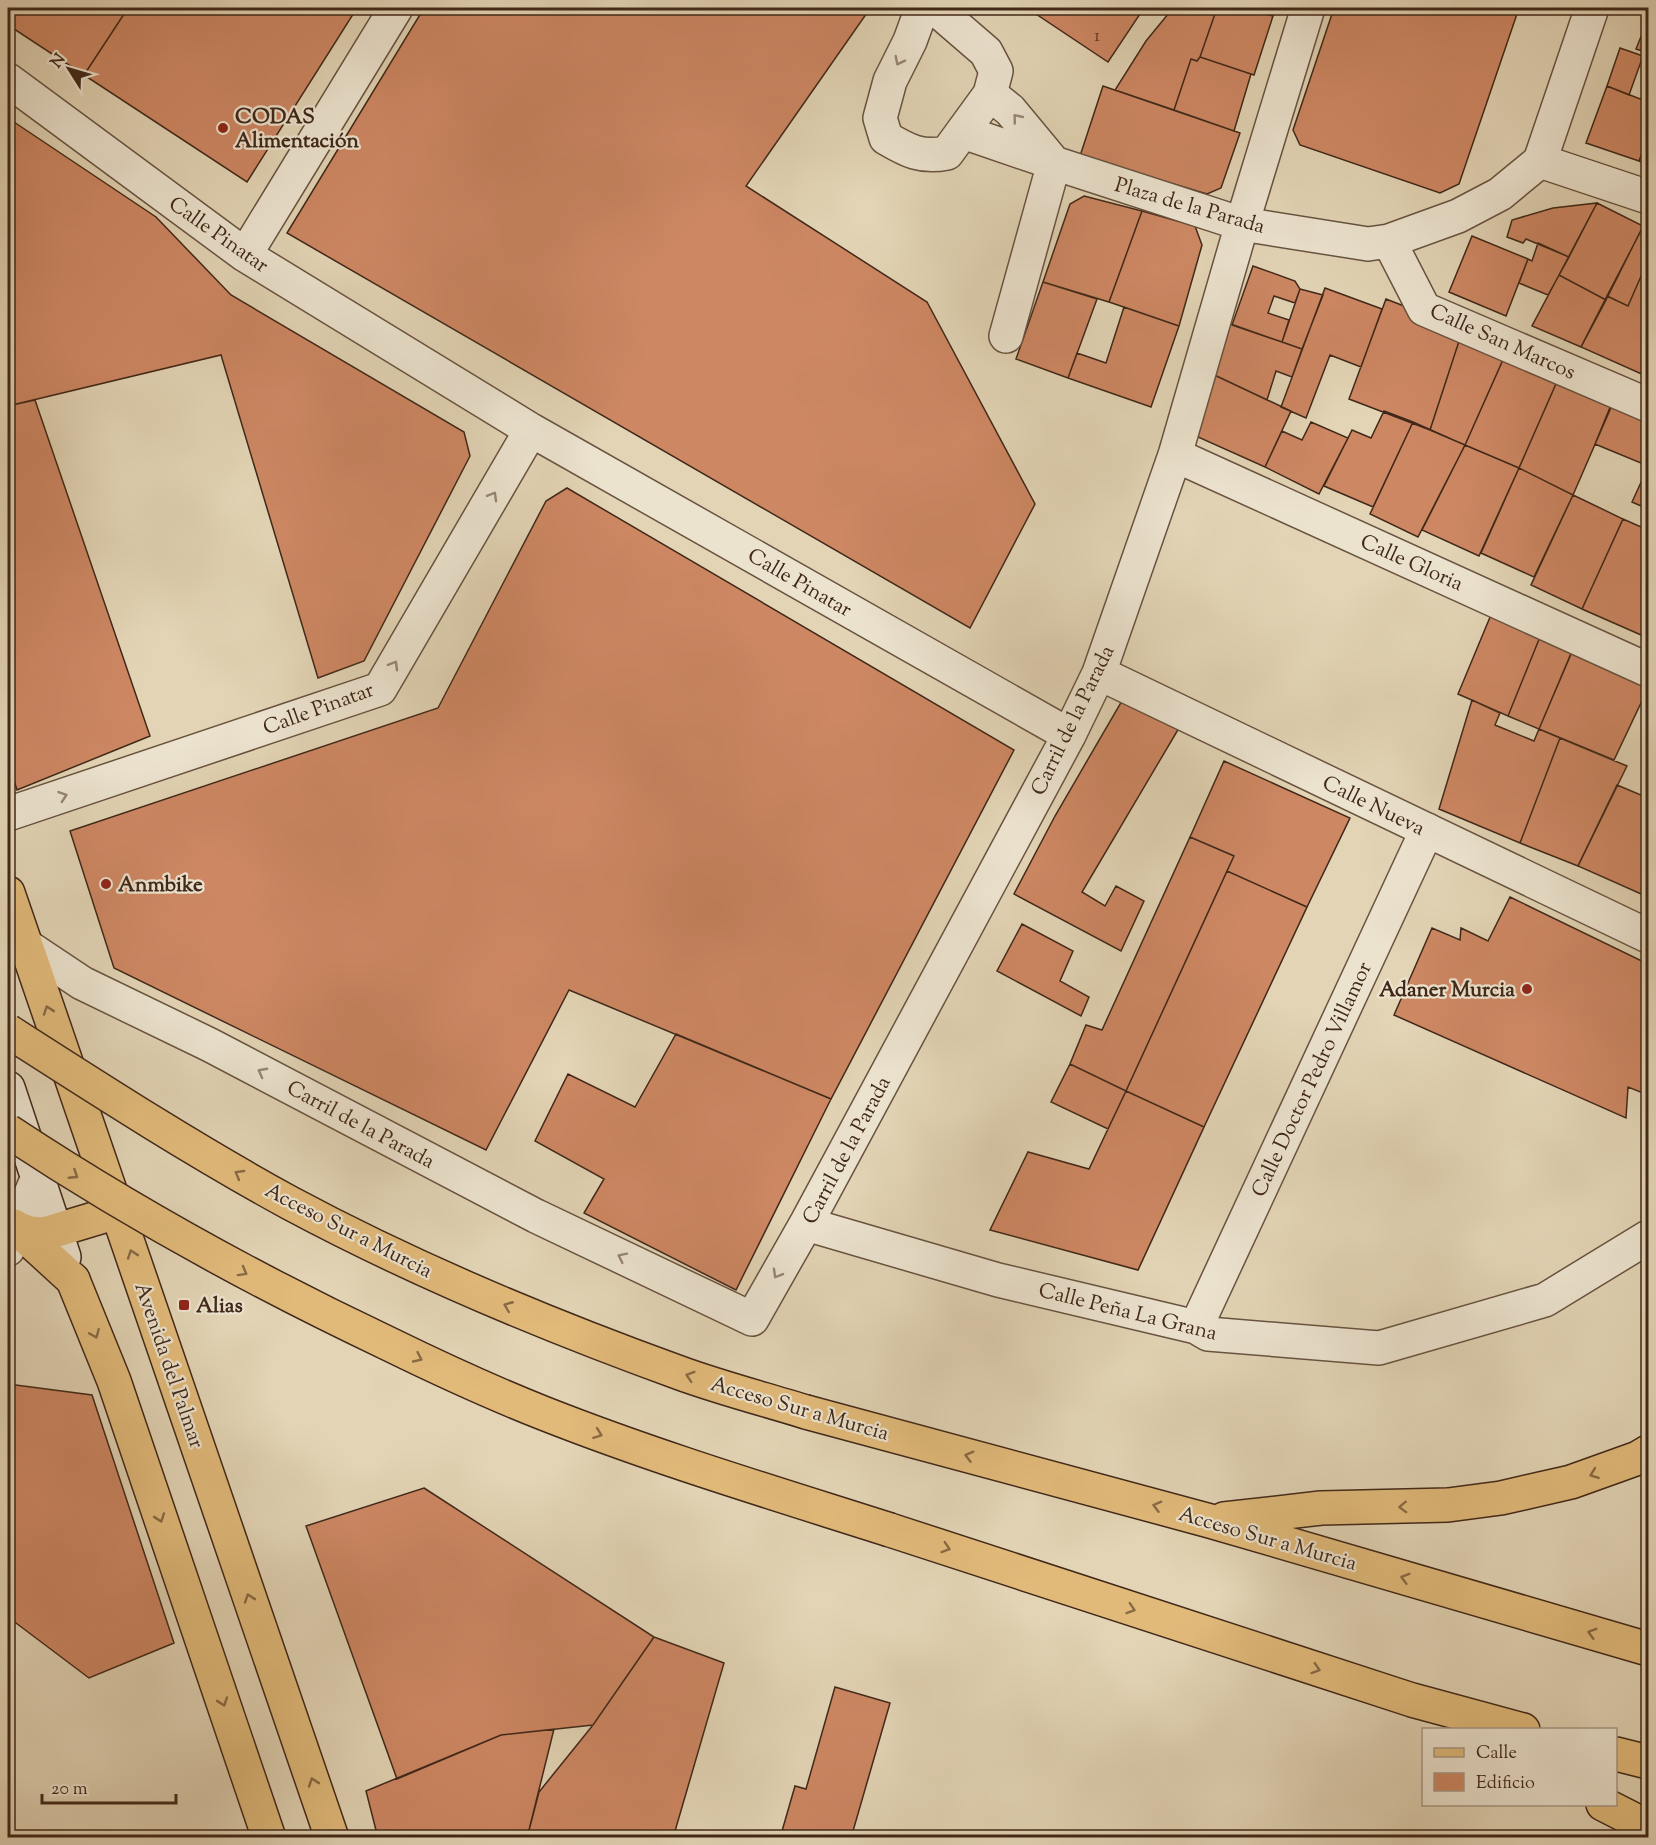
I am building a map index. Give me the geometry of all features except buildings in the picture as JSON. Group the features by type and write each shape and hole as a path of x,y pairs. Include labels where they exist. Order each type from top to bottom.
{"main road":[{"name":"Avenida del Palmar","path":"8,893 332,1838"},
{"name":"Acceso Sur a Murcia","path":"8,1031 134,1112 290,1203 477,1293 682,1374 806,1412 1210,1521 1648,1649"},
{"path":"8,1131 93,1186 254,1277 442,1370 541,1413 656,1456 1412,1701 1515,1728"},
{"path":"10,1233 55,1232 117,1212"},
{"path":"10,1233 73,1280 114,1381 269,1838"},
{"path":"1210,1521 1321,1508 1448,1505 1501,1498 1571,1482 1638,1458 1648,1452"},
{"path":"1412,1701 1452,1728"},
{"path":"1617,1754 1648,1762"},
{"path":"1607,1806 1648,1827"}],"street":[{"path":"245,255 396,8"},
{"path":"922,8 910,41 890,81 880,118 886,138 908,151 932,156 947,153 963,132 990,94 996,71 987,52 934,8"},
{"name":"Carril de la Parada","path":"25,945 82,983 210,1045 536,1216 752,1319 806,1224 1069,735 1099,673 1175,455 1308,8"},
{"path":"1592,8 1540,161 1648,197"},
{"name":"Calle Pinatar","path":"8,80 245,255 531,430 1069,735"},
{"path":"990,94 1010,110 1054,164 1006,336"},
{"name":"Plaza de la Parada","path":"963,132 1054,164 1242,224 1368,244 1389,241 1458,216 1500,194 1540,161"},
{"name":"Calle San Marcos","path":"1389,241 1424,309 1648,405"},
{"name":"Calle Pinatar","path":"8,814 381,689 531,430"},
{"name":"Calle Gloria","path":"1175,455 1648,670"},
{"name":"Calle Nueva","path":"1099,673 1648,936"},
{"name":"Calle Doctor Pedro Villamor","path":"1196,1327 1427,830"},
{"path":"8,1088 73,1280"},
{"path":"10,1233 37,1179"},
{"name":"Calle Peña La Grana","path":"806,1224 998,1280 1196,1327 1208,1334 1379,1348 1545,1300 1648,1237"}],"place":[{"name":"CODAS Alimentación","path":"223,128"},
{"name":"Anmbike","path":"106,884"},
{"name":"Adaner Murcia","path":"1527,989"},
{"name":"Alias","path":"184,1305"}]}
